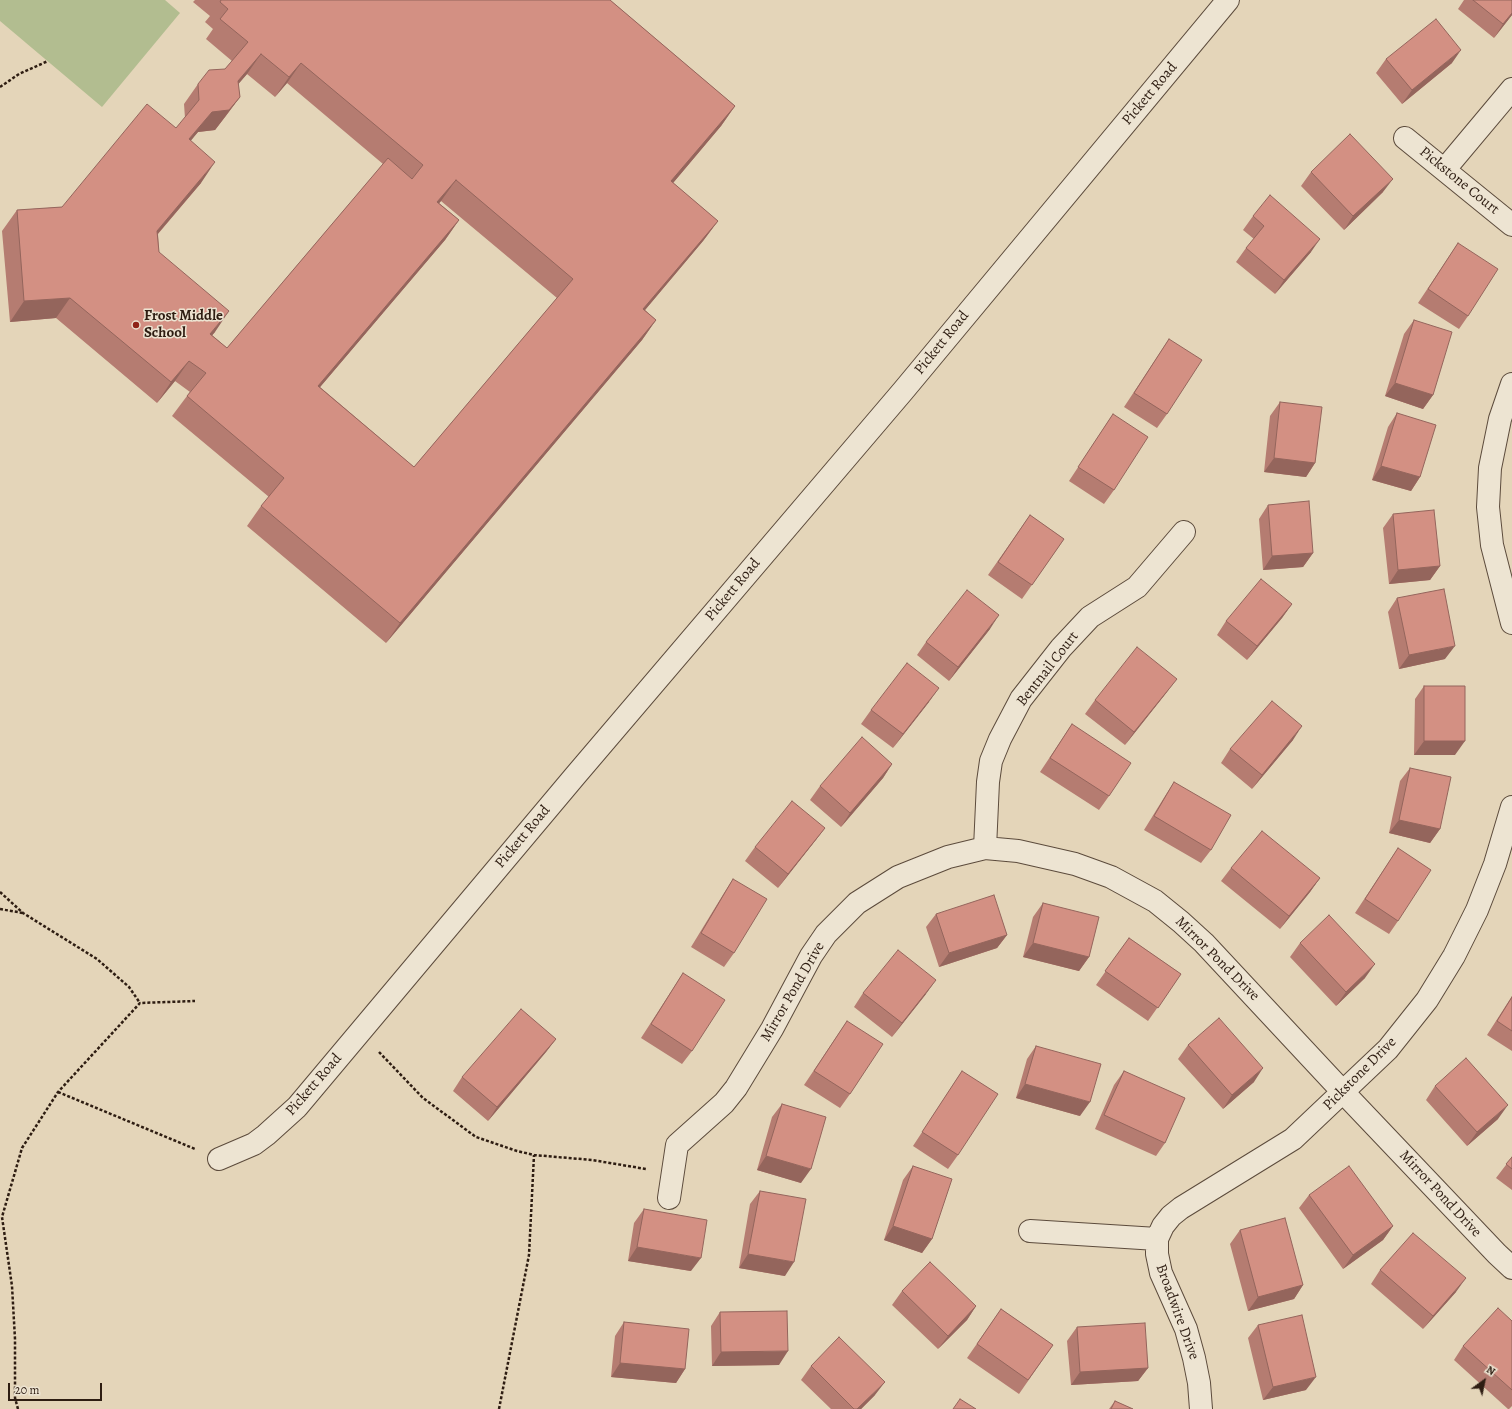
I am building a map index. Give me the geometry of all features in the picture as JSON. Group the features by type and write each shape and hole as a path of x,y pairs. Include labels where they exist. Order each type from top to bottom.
{"street":[{"name":"Pickett Road","path":"219,1158 254,1144 271,1131 297,1107 570,782 903,391 1228,0"},
{"path":"1445,169 1512,89"},
{"name":"Pickstone Court","path":"1405,138 1512,225"},
{"path":"1512,384 1500,419 1490,468 1488,507 1492,545 1512,623"},
{"name":"Bentnail Court","path":"985,848 988,782 991,762 1000,739 1021,699 1061,648 1090,617 1138,587 1184,532"},
{"name":"Pickstone Drive","path":"1157,1240 1163,1226 1171,1216 1181,1208 1293,1139 1388,1049 1427,1000 1454,956 1477,910 1495,864 1512,807"},
{"name":"Mirror Pond Drive","path":"669,1198 677,1145 724,1103 736,1088 772,1029 811,956 826,934 857,903 898,877 948,857 985,848 1018,851 1075,864 1111,877 1155,901 1204,942 1343,1092 1512,1268"},
{"path":"1030,1231 1157,1240"},
{"name":"Broadwire Drive","path":"1157,1240 1157,1254 1161,1273 1186,1329 1194,1358 1199,1383 1201,1409"}],"path":[{"path":"0,87 19,74 48,61"},
{"path":"0,892 23,913 97,959 129,987 140,1003"},
{"path":"0,909 23,913"},
{"path":"18,1409 15,1398 16,1339 12,1286 2,1217 22,1148 58,1092 140,1003 195,1001"},
{"path":"360,1031 423,1098 476,1137 534,1156 592,1160 673,1173"},
{"path":"58,1092 219,1158"},
{"path":"499,1409 529,1256 534,1156"}],"green space":[{"path":"0,0 165,0 180,13 102,107 0,21"}],"building":[{"name":"Frost Middle School","path":"221,0 610,0 735,106 671,181 718,221 643,309 656,320 400,623 261,506 284,478 187,396 206,373 189,361 171,382 70,298 24,301 17,210 62,207 147,104 176,128 199,100 198,84 209,70 225,69 248,42 220,19 228,9 220,2","holes":["261,54 289,77 301,63 423,165 412,179 388,158 227,348 210,334 229,311 159,252 157,231 215,162 189,139 212,112 229,110 240,97 238,81","456,180 573,279 414,467 318,386 459,220 437,202"]},
{"path":"1473,0 1512,0 1512,13 1503,24"},
{"path":"1436,19 1461,50 1412,90 1386,59"},
{"path":"1350,134 1393,179 1353,216 1311,172"},
{"path":"1270,195 1320,239 1284,280 1246,248 1264,226 1253,216"},
{"path":"1458,243 1498,269 1468,316 1428,289"},
{"path":"1414,320 1452,332 1433,395 1395,383"},
{"path":"1169,339 1202,360 1167,414 1134,393"},
{"path":"1280,402 1322,407 1315,463 1274,458"},
{"path":"1397,413 1436,425 1420,477 1381,466"},
{"path":"1113,414 1148,437 1114,490 1078,467"},
{"path":"1309,501 1313,553 1272,556 1268,505"},
{"path":"1434,510 1440,566 1398,570 1393,514"},
{"path":"1030,515 1064,539 1032,585 998,562"},
{"path":"1261,579 1292,604 1257,646 1226,621"},
{"path":"1444,589 1455,646 1409,655 1397,598"},
{"path":"967,590 999,615 958,667 926,642"},
{"path":"1137,647 1177,679 1134,732 1095,700"},
{"path":"907,663 939,688 903,734 871,710"},
{"path":"1424,686 1465,686 1465,741 1424,741"},
{"path":"1272,701 1302,726 1262,775 1230,749"},
{"path":"1072,724 1131,763 1109,796 1050,758"},
{"path":"862,737 892,764 850,813 820,786"},
{"path":"1410,768 1451,777 1440,829 1399,820"},
{"path":"1174,782 1231,815 1211,850 1154,816"},
{"path":"792,801 825,828 788,874 755,847"},
{"path":"1262,831 1320,878 1289,916 1231,868"},
{"path":"1398,848 1431,870 1398,921 1365,899"},
{"path":"733,879 767,899 734,953 701,933"},
{"path":"994,895 1007,935 949,953 936,914"},
{"path":"1043,903 1099,917 1089,957 1033,943"},
{"path":"1329,915 1375,964 1346,992 1300,943"},
{"path":"1129,938 1181,974 1158,1008 1105,971"},
{"path":"898,950 936,980 902,1023 863,993"},
{"path":"683,973 725,1000 692,1051 651,1024"},
{"path":"1512,997 1512,1031 1497,1021"},
{"path":"521,1009 556,1039 497,1107 462,1077"},
{"path":"1219,1018 1263,1068 1232,1095 1188,1045"},
{"path":"847,1021 883,1044 850,1094 814,1071"},
{"path":"1036,1046 1101,1064 1090,1102 1025,1084"},
{"path":"1466,1058 1508,1105 1477,1132 1435,1086"},
{"path":"962,1071 998,1094 958,1155 922,1132"},
{"path":"1124,1071 1185,1098 1165,1143 1104,1115"},
{"path":"782,1104 826,1117 811,1169 766,1156"},
{"path":"1512,1157 1512,1169 1506,1164"},
{"path":"913,1166 952,1179 932,1239 893,1226"},
{"path":"1349,1166 1393,1226 1353,1255 1309,1195"},
{"path":"760,1191 806,1199 794,1262 748,1254"},
{"path":"644,1209 707,1220 701,1258 637,1247"},
{"path":"1285,1218 1303,1285 1258,1297 1240,1230"},
{"path":"1413,1233 1466,1278 1433,1316 1380,1270"},
{"path":"930,1262 976,1306 948,1336 902,1291"},
{"path":"1498,1308 1512,1321 1512,1390 1463,1346"},
{"path":"1001,1309 1053,1345 1028,1380 977,1344"},
{"path":"787,1311 788,1351 721,1352 720,1312"},
{"path":"1302,1315 1316,1377 1273,1387 1258,1325"},
{"path":"624,1322 689,1329 685,1369 620,1363"},
{"path":"1145,1323 1148,1368 1080,1372 1077,1327"},
{"path":"839,1337 885,1382 857,1409 854,1409 811,1366"},
{"path":"960,1399 976,1409 953,1409"},
{"path":"1115,1401 1133,1409 1111,1409"}],"place":[{"name":"Frost Middle School","path":"136,325"}]}
